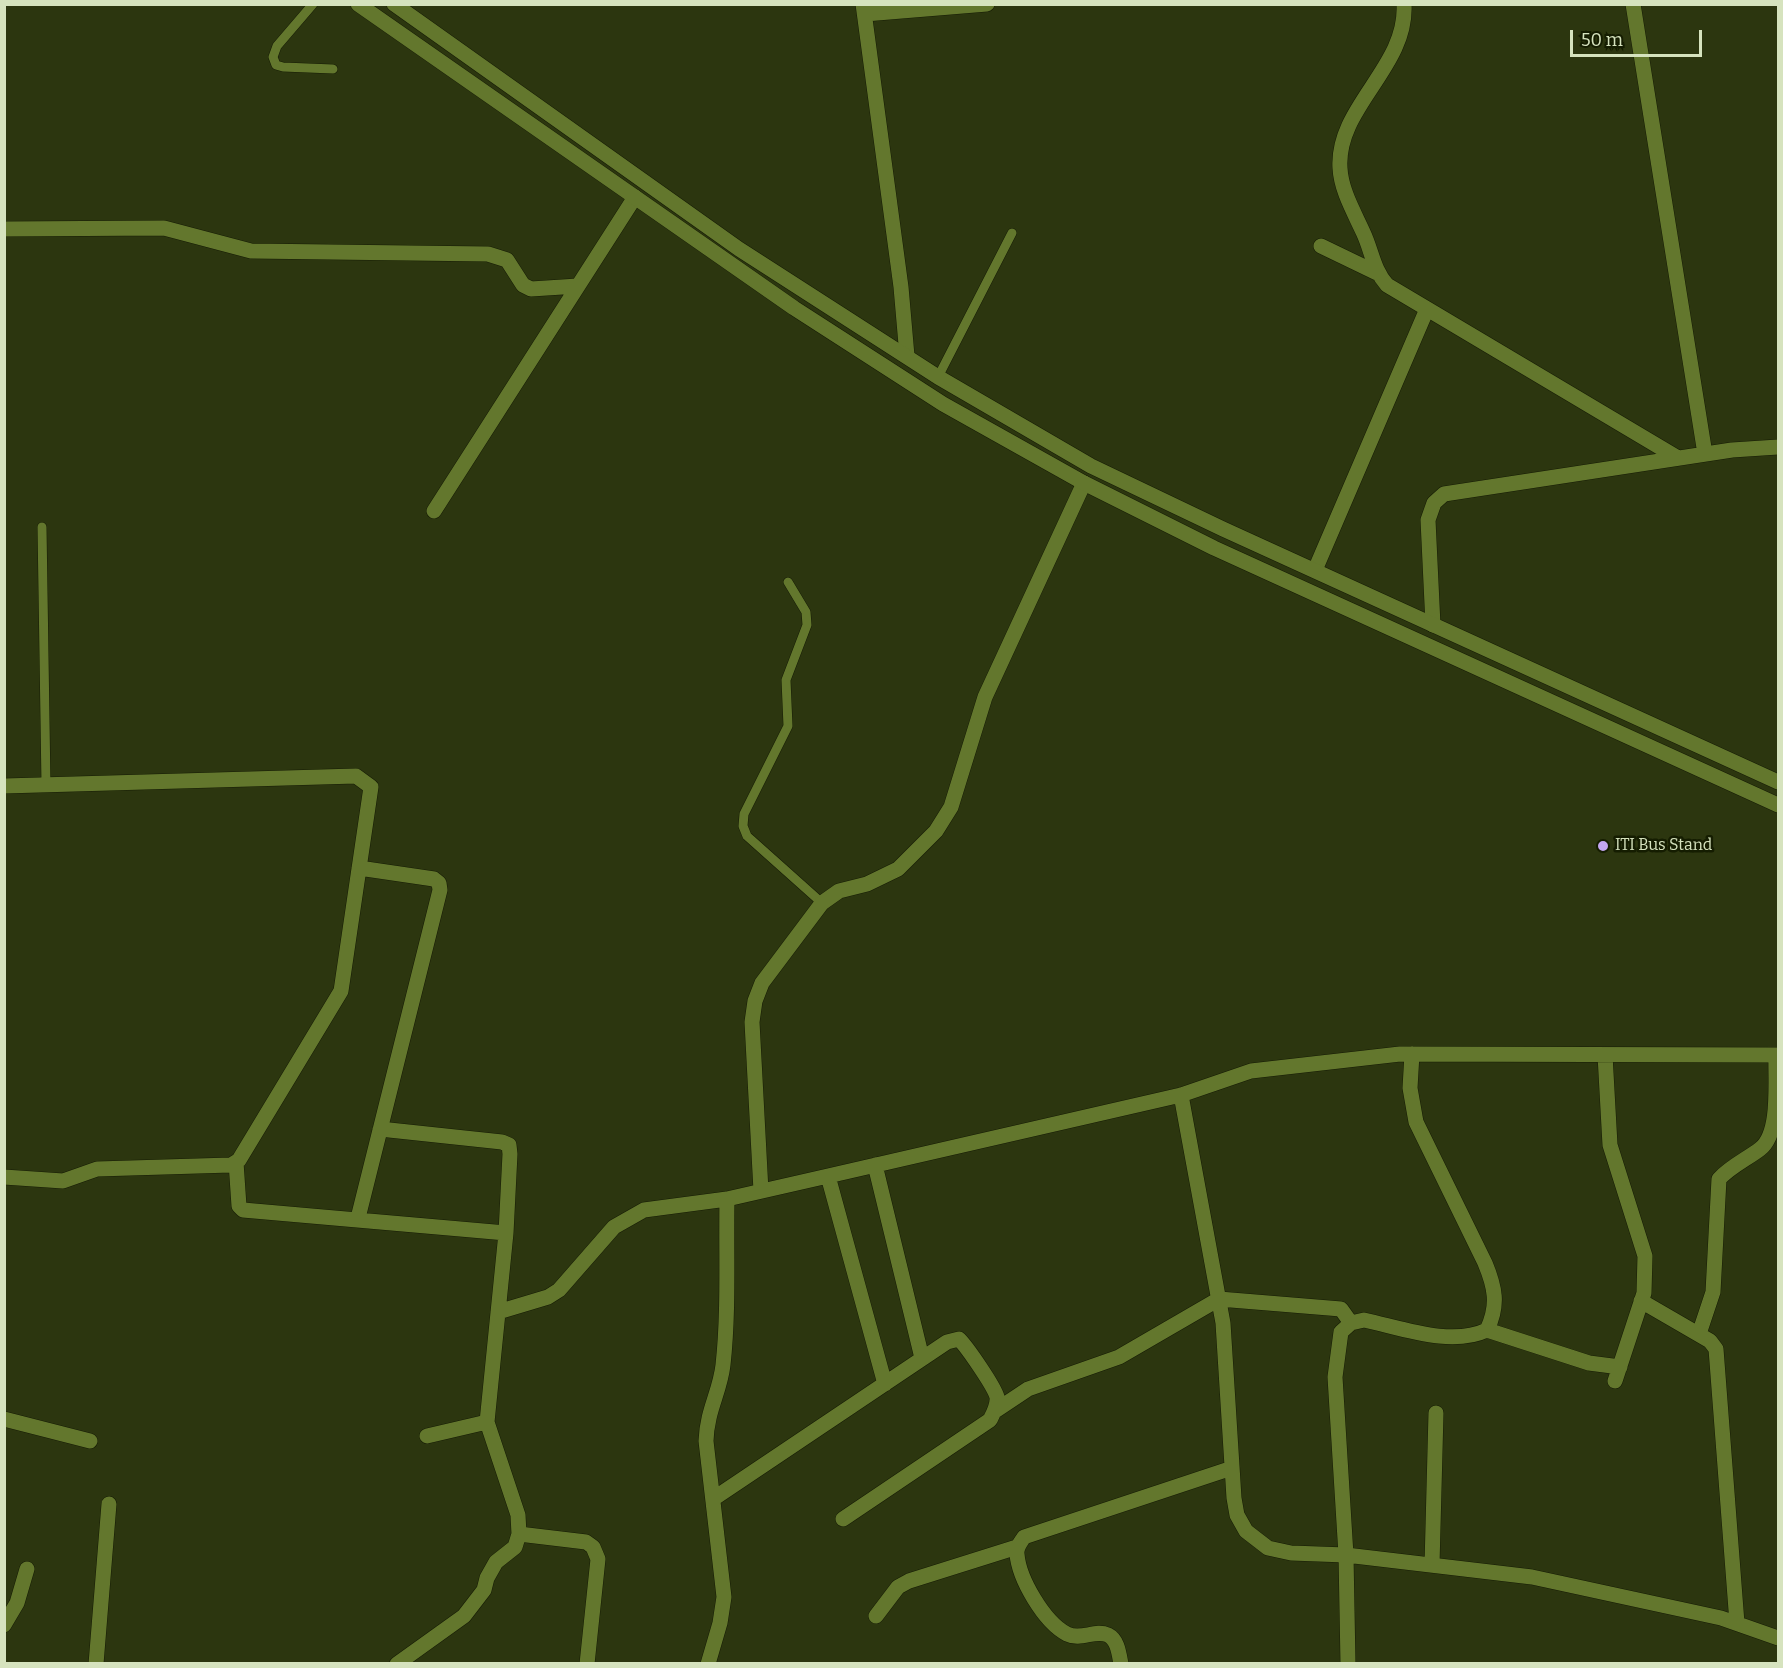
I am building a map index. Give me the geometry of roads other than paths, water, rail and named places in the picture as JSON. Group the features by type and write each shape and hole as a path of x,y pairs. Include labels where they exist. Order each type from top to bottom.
{"street":[{"path":"358,4 794,308 943,404 1084,483 1214,548 1779,805"},
{"path":"394,4 739,249 938,377 1091,466 1779,782"},
{"path":"907,356 901,287 864,9 987,4"},
{"path":"1404,4 1401,30 1392,56 1347,129 1341,147 1343,184 1377,273 1387,285 1678,458"},
{"path":"1633,4 1706,454"},
{"path":"434,511 635,197"},
{"path":"4,229 164,228 251,251 488,254 507,260 523,285 531,289 578,286"},
{"path":"1321,246 1377,273"},
{"path":"1315,570 1427,309"},
{"path":"1433,625 1428,520 1434,503 1444,494 1706,454 1779,447"},
{"path":"761,1191 752,1022 755,1001 762,983 822,903 839,891 867,884 898,869 936,831 951,807 985,697 1084,483"},
{"path":"1741,788 1748,769"},
{"path":"4,786 356,776 370,787 341,991 236,1162 231,1165 97,1169 63,1181 4,1177"},
{"path":"358,1218 440,890 439,883 434,879 359,868"},
{"path":"1412,1054 1410,1088 1416,1122 1493,1283 1496,1300 1487,1330"},
{"path":"498,1312 548,1297 559,1290 614,1227 645,1210 727,1199 828,1176 1181,1095 1251,1071 1412,1054 1777,1055 1774,1120 1771,1136 1763,1147 1719,1179 1713,1292 1699,1334"},
{"path":"1348,1664 1346,1555 1335,1377 1341,1332 1351,1323 1364,1320 1454,1338 1475,1336 1487,1330 1617,1374 1641,1301 1646,1276 1646,1256 1611,1145 1605,1055"},
{"path":"1181,1095 1225,1343 1237,1515 1255,1540 1268,1548 1291,1553 1346,1555 1532,1577 1737,1623 1779,1638"},
{"path":"380,1129 502,1142 509,1146 506,1233 488,1422 518,1515 519,1534 515,1547 496,1562 487,1578 484,1590 464,1616 397,1664"},
{"path":"236,1162 239,1206 243,1210 358,1218 506,1233"},
{"path":"875,1165 922,1358"},
{"path":"828,1176 885,1384"},
{"path":"708,1664 720,1623 724,1597 706,1441 707,1419 722,1369 725,1342 727,1199"},
{"path":"995,1411 1028,1389 1119,1357 1219,1299 1341,1309 1351,1323"},
{"path":"1641,1301 1699,1334 1716,1349 1719,1362 1737,1623"},
{"path":"714,1499 922,1358 947,1342 959,1340 967,1347 997,1397 995,1411 990,1420 843,1519"},
{"path":"1432,1565 1436,1413"},
{"path":"4,1419 90,1441"},
{"path":"427,1436 488,1422"},
{"path":"1121,1664 1117,1645 1110,1636 1101,1633 1080,1638 1068,1635 1043,1612 1024,1577 1017,1555 1017,1547 1024,1537 1232,1468"},
{"path":"96,1664 109,1504"},
{"path":"519,1534 586,1542 593,1548 598,1559 586,1664"},
{"path":"876,1616 898,1587 903,1584 1017,1547"},
{"path":"4,1625 17,1603 27,1569"}],"lane":[{"path":"313,4 277,46 273,57 276,64 283,67 333,69"},
{"path":"938,377 1012,232"},
{"path":"42,527 46,785"},
{"path":"788,582 806,612 807,625 786,680 788,726 744,814 743,826 747,836 822,903"}],"place":[{"name":"ITI Bus Stand","path":"1603,846"}]}
